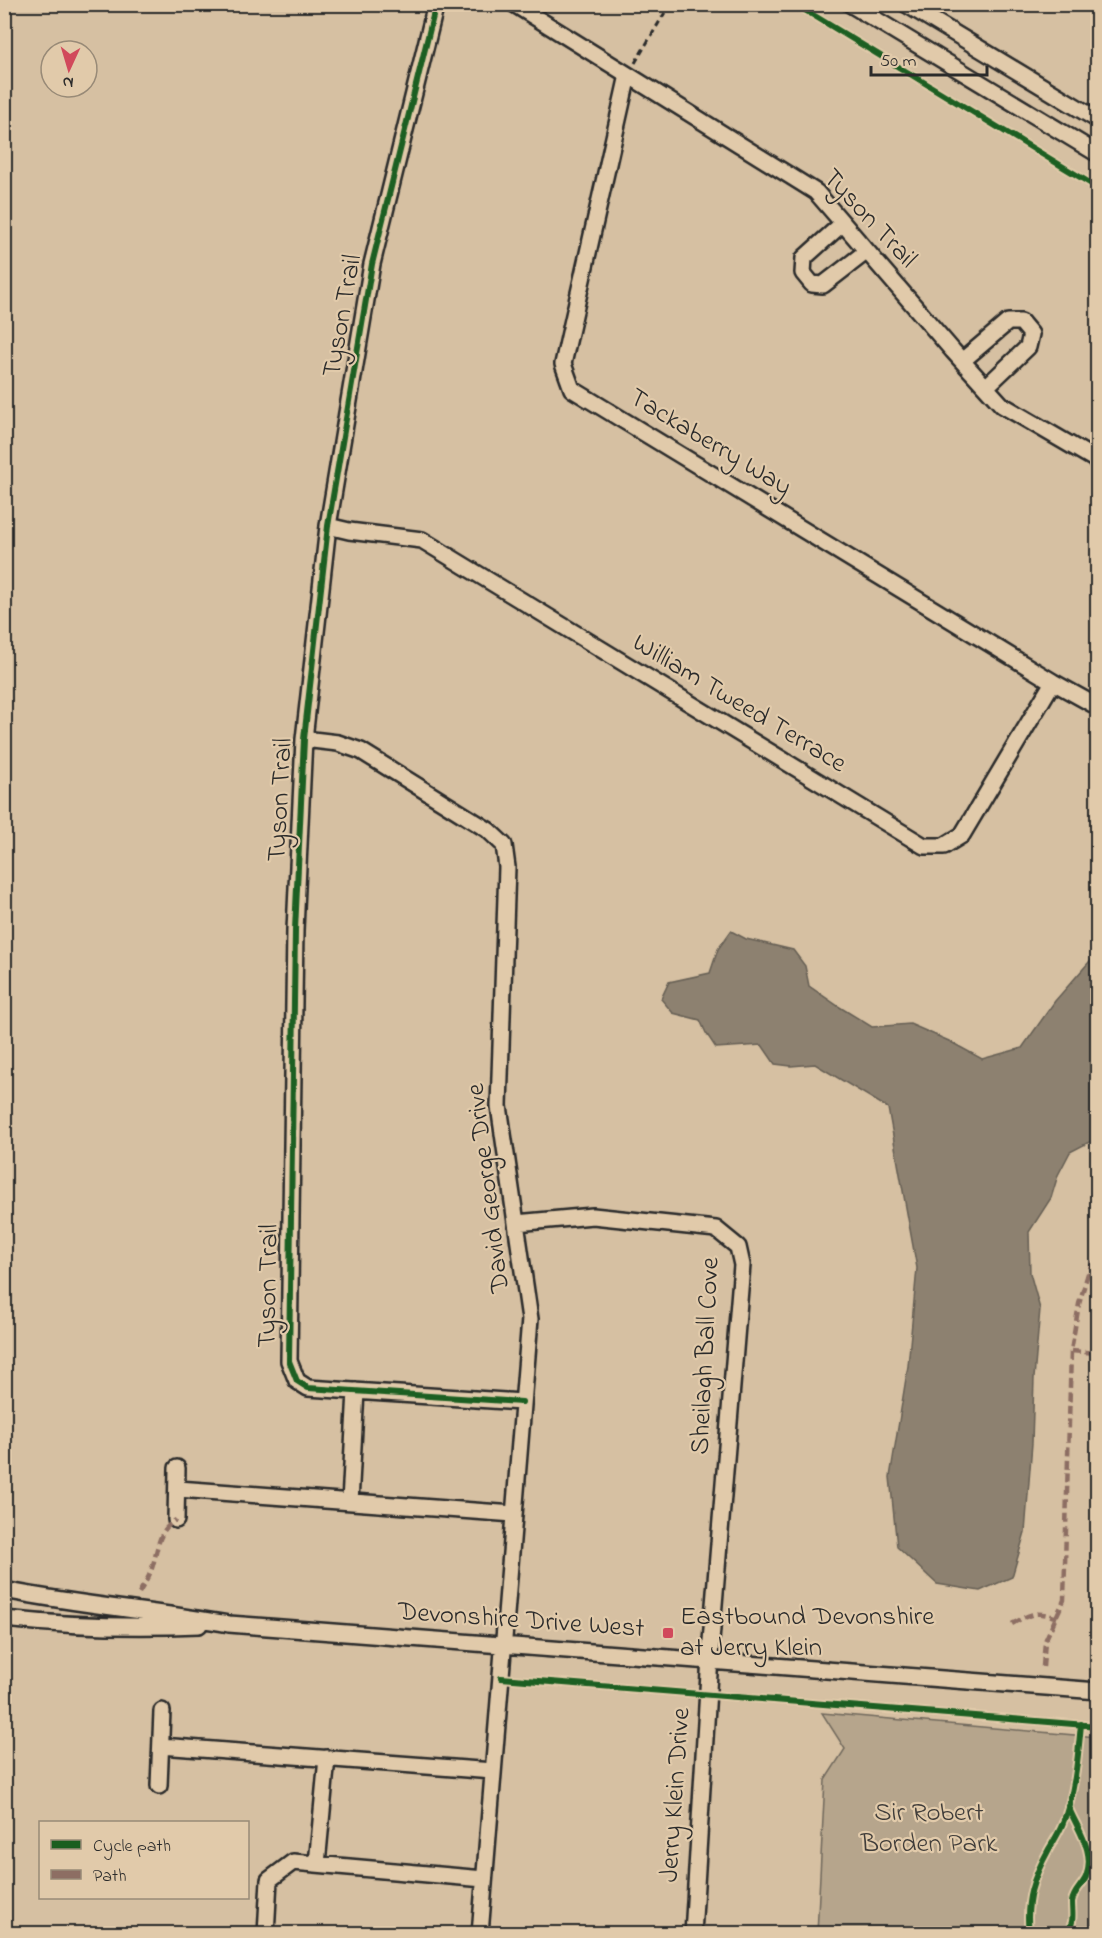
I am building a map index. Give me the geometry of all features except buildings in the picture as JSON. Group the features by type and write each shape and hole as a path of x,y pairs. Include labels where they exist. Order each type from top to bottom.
{"street":[{"name":"Tyson Trail","path":"436,4 372,264 328,526 304,739 295,930 289,1361 297,1381 308,1388 522,1402"},
{"name":"Tyson Trail","path":"514,4 816,192 1002,405 1096,457"},
{"path":"850,4 1098,154"},
{"path":"906,4 1098,120"},
{"name":"Tackaberry Way","path":"628,75 563,364 572,389 1053,682 1098,707"},
{"path":"843,223 804,258 803,273 812,284 823,285 867,251"},
{"path":"962,361 1008,322 1021,322 1031,334 1028,346 986,387"},
{"name":"William Tweed Terrace","path":"328,526 349,531 422,540 924,846 944,846 962,835 1053,682"},
{"name":"David George Drive","path":"304,739 338,743 361,751 488,830 504,845 507,867 499,1106 530,1318 480,1934"},
{"name":"Sheilagh Ball Cove","path":"516,1223 593,1216 716,1229 738,1247 742,1265 711,1660"},
{"path":"350,1502 356,1391"},
{"path":"176,1520 177,1468"},
{"path":"178,1490 514,1514"},
{"name":"Devonshire Drive West","path":"4,1590 49,1599 155,1611 229,1624 1098,1691"},
{"name":"Devonshire Drive West","path":"4,1619 155,1627 229,1624"},
{"name":"Jerry Klein Drive","path":"693,1934 711,1660"},
{"path":"159,1786 162,1711"},
{"path":"161,1746 493,1771"},
{"path":"317,1864 327,1758"},
{"path":"266,1934 269,1880 292,1862 484,1879"}],"path":[{"path":"628,75 670,4"}],"green space":[{"name":"Sir Robert Borden Park","path":"822,1713 1097,1737 1097,1933 817,1933 825,1780 845,1749"}],"shaded area":[{"path":"731,931 746,939 793,950 805,966 809,986 872,1027 910,1024 982,1059 1022,1048 1055,1001 1097,953 1097,1138 1070,1152 1058,1175 1051,1198 1029,1232 1030,1273 1040,1309 1025,1532 1012,1577 980,1591 937,1584 897,1547 890,1477 908,1366 917,1268 888,1108 815,1064 791,1066 775,1064 762,1045 716,1048 700,1020 673,1013 661,999 669,982 710,973 718,949"}],"marked path":[{"path":"1043,1667 1045,1641 1064,1600 1071,1351 1079,1304 1089,1270 1098,1254"},
{"path":"1071,1351 1098,1353"},
{"path":"139,1593 151,1571 161,1536 176,1520"},
{"path":"1012,1624 1033,1614 1044,1614 1057,1618"}],"cycle path":[{"path":"436,4 372,264 328,526 304,739 295,930 289,1361 297,1381 308,1388 522,1402"},
{"path":"795,4 1098,188"},
{"path":"501,1678 1098,1726"},
{"path":"1029,1934 1029,1900 1039,1870 1059,1831 1070,1801 1081,1724"},
{"path":"1066,1934 1072,1922 1073,1898 1086,1877 1089,1858 1084,1840 1068,1806"}],"place":[{"name":"Eastbound Devonshire at Jerry Klein","path":"668,1633"}]}
